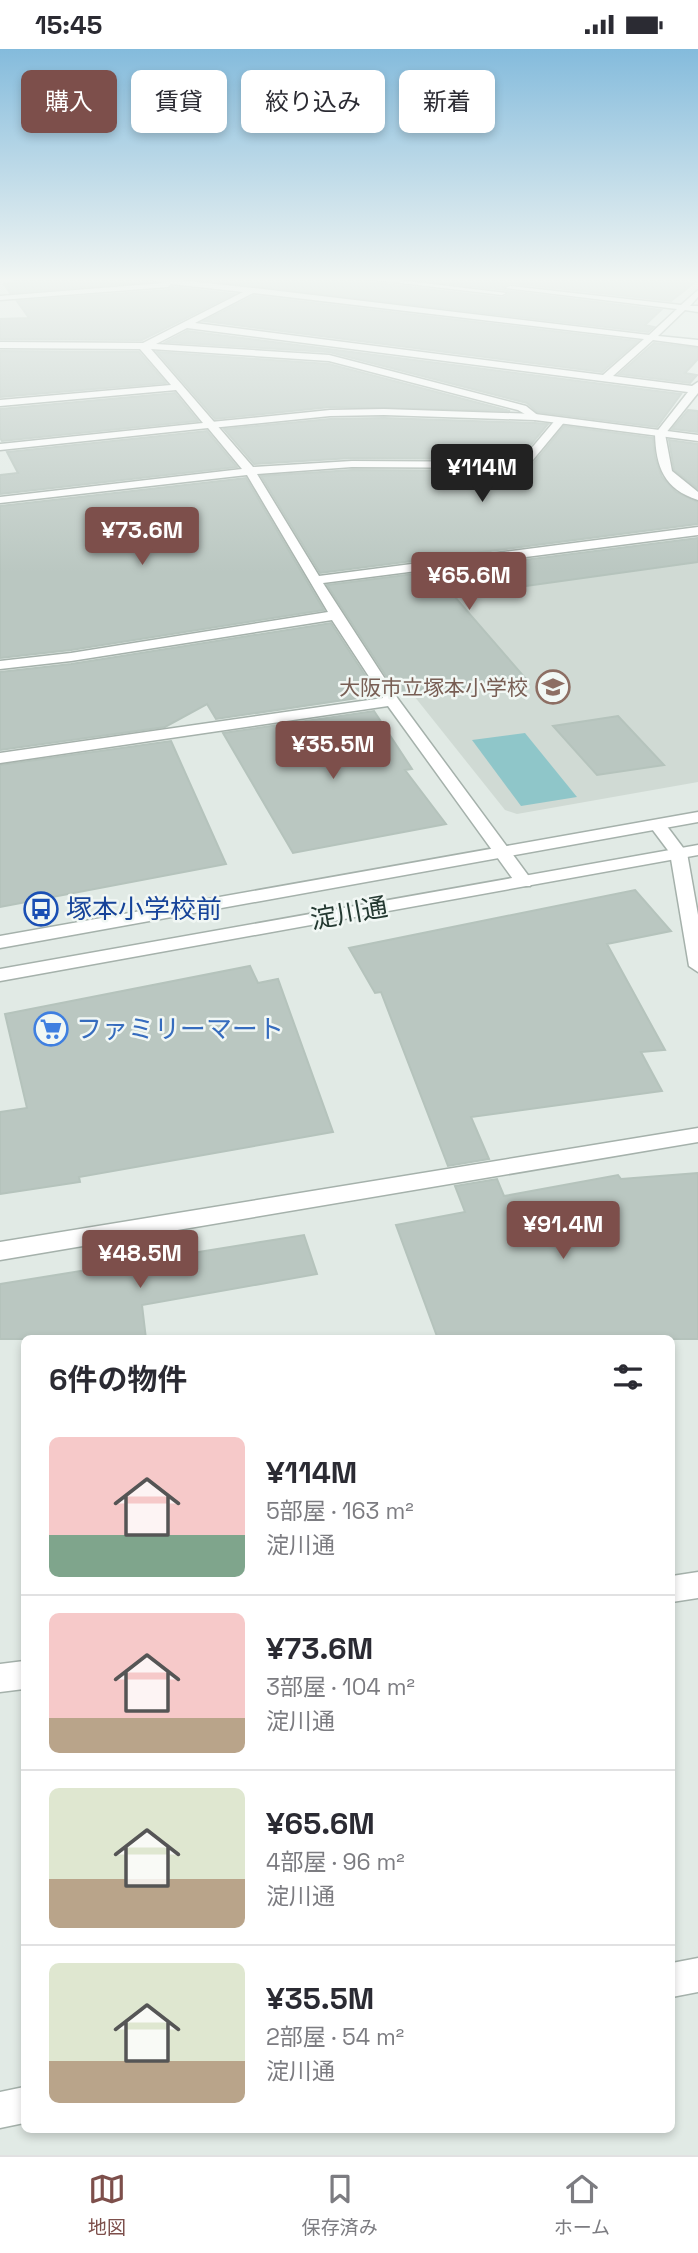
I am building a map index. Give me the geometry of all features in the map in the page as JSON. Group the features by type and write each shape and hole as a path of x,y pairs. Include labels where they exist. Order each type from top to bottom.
{"street":[{"path":"170,377 250,471 336,615 392,701 524,882"},
{"path":"403,377 522,408 535,417"},
{"path":"591,377 696,388"},
{"path":"0,403 178,387"},
{"path":"696,388 660,434 662,466 667,476 698,497"},
{"path":"0,447 330,413 384,412 535,417 698,438"},
{"path":"0,500 250,471 352,464 523,465 561,420"},
{"path":"317,580 698,531"},
{"path":"0,665 71,657 336,615"},
{"path":"0,758 392,701"},
{"name":"淀川通","path":"0,942 698,817"},
{"path":"657,825 678,853 698,966"},
{"name":"淀川通","path":"0,975 698,849"},
{"path":"0,1251 698,1135"},
{"path":"675,1589 698,1585"},
{"path":"0,1678 21,1675"},
{"path":"675,1979 698,1975"},
{"path":"0,2110 21,2106"}],"shaded area":[{"name":"大阪市立塚本小学校","path":"698,540 698,782 517,814 505,810 332,593 343,586"}],"water":[{"path":"525,733 577,797 521,806 472,740"}],"building":[{"path":"0,377 161,377 166,383 0,397"},
{"path":"179,377 380,377 510,411 330,407 215,419"},
{"path":"427,377 550,377 681,394 657,427 537,412 527,403"},
{"path":"645,377 695,377 690,383"},
{"path":"175,393 198,421 2,441 0,438 0,409"},
{"path":"688,410 698,411 698,432 672,429"},
{"path":"384,418 548,424 519,459 352,458 254,464 224,429 330,419"},
{"path":"564,426 653,438 655,457 662,477 676,492 698,502 698,524 320,573 261,476 352,470 524,471 529,469"},
{"path":"207,431 237,467 0,494 0,475 18,473 7,452"},
{"path":"669,440 698,444 698,489 674,470"},
{"path":"246,478 324,610 71,650 0,658 0,506"},
{"path":"698,538 698,562 454,596 526,679 458,689 454,685 397,693 327,585"},
{"path":"331,623 378,695 216,719 207,704 165,727 0,750 0,672 71,664"},
{"path":"374,711 412,769 405,770 446,824 293,853 223,733"},
{"path":"618,716 664,765 597,775 553,726"},
{"path":"171,741 226,864 0,907 0,765"},
{"path":"635,890 671,931 607,944 665,1050 641,1052 662,1091 471,1117 489,1159 448,1166 381,992 375,993 349,948"},
{"path":"250,966 258,983 278,979 333,1132 79,1177 80,1182 0,1194 0,1112 27,1108 5,1014"},
{"path":"698,1173 698,1339 675,1339 675,1335 437,1335 396,1225 465,1212 455,1186 497,1179 504,1196 618,1175 621,1179"},
{"path":"304,1235 317,1274 142,1305 146,1335 21,1335 21,1339 0,1339 0,1284"}],"place":[{"name":"大阪市立塚本小学校","path":"553,687"},
{"name":"塚本小学校前","path":"41,909"},
{"name":"ファミリーマート","path":"51,1029"}]}
